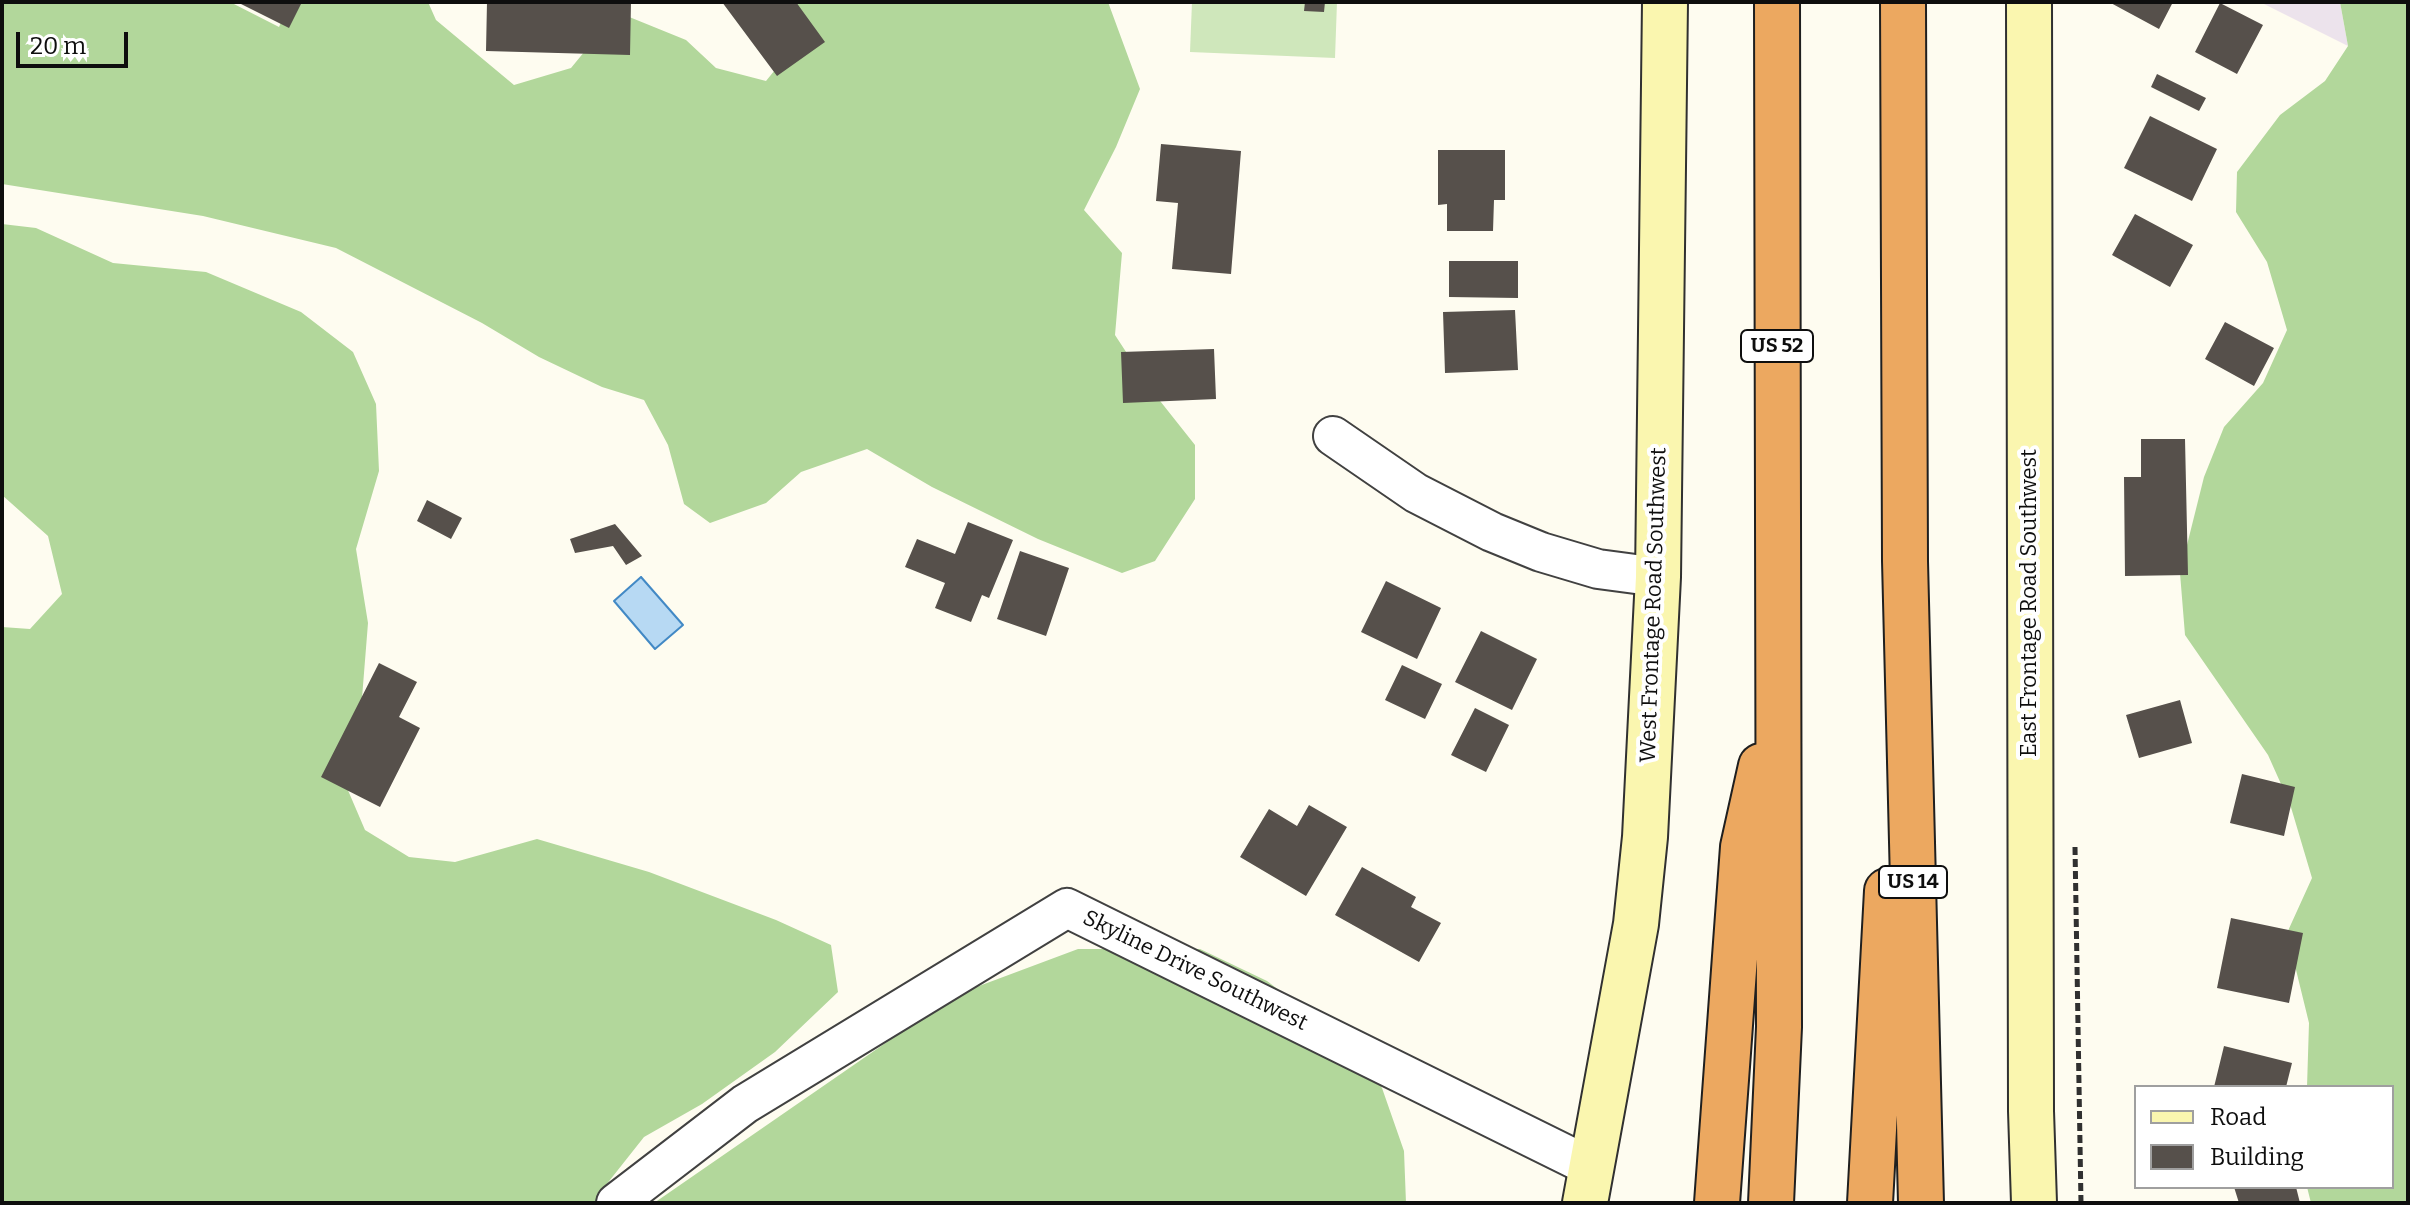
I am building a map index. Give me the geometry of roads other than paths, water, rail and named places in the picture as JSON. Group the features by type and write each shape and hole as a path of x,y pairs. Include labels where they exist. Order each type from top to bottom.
{"highway":[{"name":"US 52","path":"1771,1203 1779,1027 1777,2"},
{"path":"1870,1203 1905,561 1903,2"},
{"name":"US 14","path":"1905,561 1921,1203"},
{"path":"1717,1203 1743,847 1778,690"}],"street":[{"name":"West Frontage Road Southwest","path":"1588,1185 1636,924 1645,837 1658,577 1665,2"},
{"name":"East Frontage Road Southwest","path":"2029,2 2031,1080 2034,1203"},
{"path":"1333,436 1416,493 1492,532 1541,552 1598,569 1658,577"},
{"name":"Skyline Drive Southwest","path":"616,1203 745,1104 1067,908 1588,1185"}],"water":[{"path":"641,577 683,625 655,649 614,601"}]}
